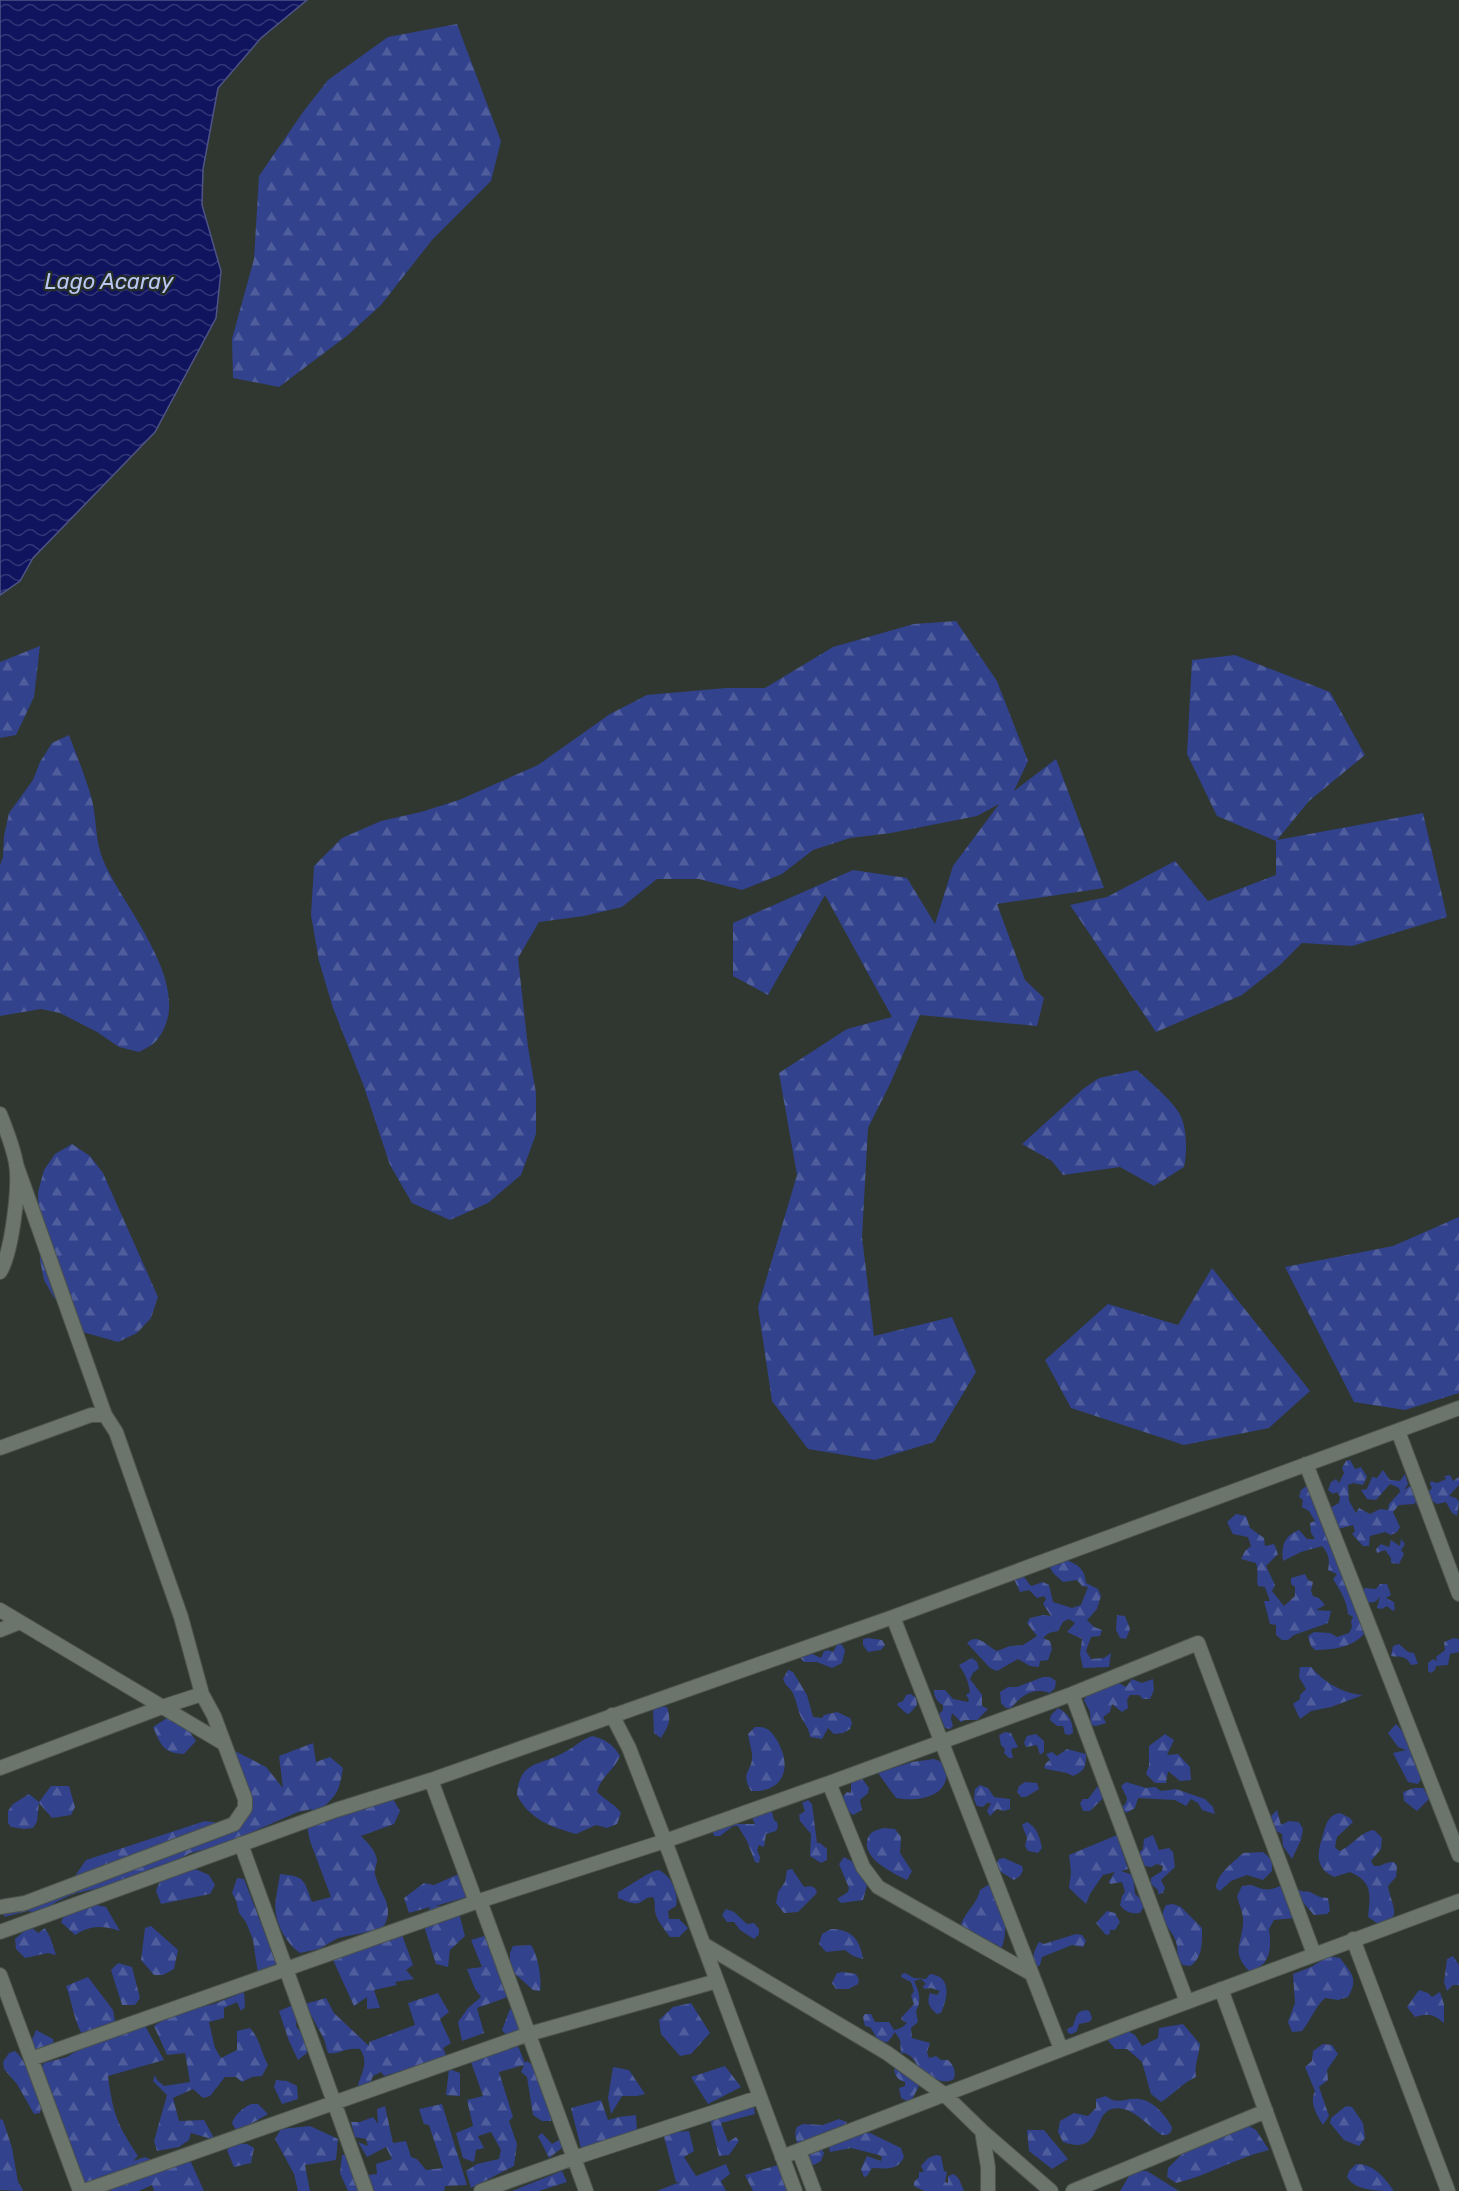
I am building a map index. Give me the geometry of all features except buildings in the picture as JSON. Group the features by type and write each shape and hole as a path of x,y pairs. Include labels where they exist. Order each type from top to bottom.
{"street":[{"path":"0,1114 105,1415 116,1432 181,1617 202,1694 214,1716 245,1799 245,1808 234,1824 25,1903 0,1907"},
{"path":"0,1272 6,1263 15,1208 16,1164"},
{"path":"0,1932 336,1810 431,1780 893,1617 1459,1408"},
{"path":"0,1448 91,1414 105,1415"},
{"path":"1398,1431 1459,1594"},
{"path":"1306,1464 1459,1855"},
{"path":"0,1610 223,1743"},
{"path":"893,1617 1061,2049"},
{"path":"0,1630 20,1622"},
{"path":"31,2059 478,1902 665,1841 829,1783 1072,1694 1198,1643 1314,1954"},
{"path":"0,1768 202,1694"},
{"path":"1072,1694 1187,2002"},
{"path":"612,1715 629,1749 665,1841 795,2191"},
{"path":"431,1780 529,2034 586,2191"},
{"path":"829,1783 863,1867 878,1887 1032,1974"},
{"path":"241,1844 366,2191"},
{"path":"782,2157 1061,2049 1459,1901"},
{"path":"1353,1939 1448,2191"},
{"path":"704,1944 887,2053 945,2095 982,2131 1051,2191"},
{"path":"0,1975 82,2191 529,2034 717,1981"},
{"path":"1221,1989 1295,2191"},
{"path":"481,2191 760,2097"},
{"path":"1073,2191 1266,2111"},
{"path":"982,2131 988,2167 988,2191"},
{"path":"799,2151 814,2191"}],"green space":[{"path":"457,24 501,141 491,181 432,240 381,305 348,335 279,387 233,378 232,339 254,259 259,176 328,80 388,37"},
{"path":"956,621 997,681 1028,761 1014,791 1056,759 1104,888 997,904 1025,980 1044,998 1037,1026 920,1015 868,1128 862,1237 874,1336 952,1317 976,1372 934,1442 875,1460 808,1449 772,1401 758,1307 797,1175 779,1073 847,1029 892,1017 825,895 768,995 733,976 733,923 853,870 907,878 935,924 953,866 999,804 977,816 891,833 850,838 813,850 782,874 742,890 699,879 657,879 622,907 584,916 539,922 518,958 528,1047 536,1093 536,1134 521,1175 488,1203 450,1220 412,1203 390,1165 363,1084 333,1008 319,961 311,915 314,866 342,838 381,821 459,800 538,765 610,714 647,695 726,688 765,688 833,647 914,624"},
{"path":"40,646 34,697 16,735 0,738 0,662"},
{"path":"1235,655 1330,692 1365,755 1309,801 1277,840 1423,813 1447,917 1352,946 1302,943 1280,965 1242,995 1156,1032 1070,905 1107,897 1175,861 1208,901 1276,875 1276,841 1217,816 1187,754 1192,660"},
{"path":"69,735 92,800 104,862 153,949 164,974 169,997 167,1020 157,1040 139,1052 119,1047 97,1032 60,1013 41,1009 0,1016 0,865 9,813 33,780 40,762 52,743"},
{"path":"1137,1070 1175,1107 1182,1119 1186,1137 1184,1167 1154,1186 1120,1167 1063,1175 1052,1161 1022,1144 1083,1089 1099,1078"},
{"path":"72,1144 90,1156 103,1173 158,1297 151,1318 137,1333 118,1342 79,1331 44,1280 40,1260 38,1192 44,1170 55,1154"},
{"path":"1459,1217 1459,1393 1405,1410 1354,1402 1285,1267 1393,1246"},
{"path":"1212,1268 1310,1391 1269,1428 1184,1445 1071,1408 1045,1360 1108,1304 1178,1325"},
{"path":"1350,1460 1355,1469 1361,1467 1367,1477 1363,1485 1353,1483 1348,1485 1349,1501 1356,1513 1359,1508 1370,1514 1380,1509 1388,1510 1389,1504 1400,1492 1399,1488 1390,1484 1376,1500 1367,1499 1361,1490 1367,1489 1372,1477 1377,1478 1383,1470 1390,1480 1400,1481 1405,1474 1408,1484 1404,1490 1412,1485 1422,1505 1418,1507 1415,1502 1399,1505 1393,1512 1400,1527 1397,1532 1391,1535 1385,1532 1370,1536 1369,1546 1363,1546 1352,1534 1355,1531 1353,1525 1338,1529 1330,1508 1339,1503 1340,1497 1337,1492 1333,1494 1328,1490 1331,1482 1336,1479 1339,1483 1344,1473 1342,1468 1346,1461"},
{"path":"1450,1475 1453,1481 1459,1477 1459,1485 1449,1496 1456,1498 1459,1502 1457,1516 1452,1513 1446,1502 1437,1504 1431,1500 1429,1491 1432,1488 1431,1481 1437,1483 1446,1479 1444,1476"},
{"path":"1308,1485 1367,1630 1351,1644 1337,1648 1315,1650 1308,1636 1314,1632 1330,1633 1337,1637 1349,1633 1352,1627 1353,1617 1348,1614 1345,1600 1333,1579 1337,1574 1328,1570 1329,1560 1326,1552 1322,1546 1301,1552 1283,1561 1285,1542 1294,1532 1299,1530 1307,1539 1315,1539 1311,1533 1310,1523 1315,1521 1309,1511 1302,1507 1303,1500 1299,1497 1301,1490"},
{"path":"1236,1514 1246,1516 1250,1528 1264,1538 1265,1546 1274,1544 1278,1554 1266,1566 1275,1585 1272,1591 1284,1606 1295,1596 1295,1587 1291,1584 1291,1578 1305,1574 1308,1580 1313,1582 1311,1591 1313,1596 1319,1598 1325,1605 1316,1610 1331,1611 1328,1623 1294,1635 1288,1640 1282,1640 1276,1635 1276,1625 1270,1624 1264,1601 1270,1601 1265,1587 1258,1586 1256,1563 1241,1559 1251,1546 1248,1537 1233,1534 1227,1522"},
{"path":"1401,1539 1405,1544 1401,1550 1404,1554 1399,1564 1391,1563 1391,1558 1385,1550 1377,1553 1376,1549 1381,1544 1389,1547 1391,1540 1400,1546"},
{"path":"1067,1560 1081,1568 1086,1583 1098,1589 1101,1596 1097,1609 1087,1620 1094,1627 1102,1630 1100,1636 1091,1637 1086,1651 1091,1659 1104,1658 1111,1653 1109,1667 1083,1668 1080,1654 1082,1639 1067,1632 1075,1623 1069,1619 1063,1622 1058,1631 1049,1633 1043,1638 1050,1641 1052,1649 1048,1660 1040,1661 1039,1667 1030,1666 1018,1659 997,1671 990,1668 967,1643 978,1639 997,1651 1010,1646 1023,1645 1037,1636 1027,1623 1030,1618 1051,1616 1043,1604 1046,1599 1044,1596 1037,1598 1029,1590 1020,1592 1014,1579 1024,1577 1031,1586 1043,1582 1049,1585 1053,1602 1072,1608 1081,1605 1088,1587 1082,1586 1077,1580 1063,1582 1048,1565"},
{"path":"1380,1584 1387,1584 1391,1595 1386,1598 1394,1602 1393,1611 1387,1606 1382,1609 1377,1608 1380,1597 1375,1602 1363,1603 1361,1592 1365,1588 1376,1589"},
{"path":"1117,1615 1125,1616 1130,1629 1126,1639 1120,1638 1116,1630"},
{"path":"1454,1638 1459,1639 1459,1652 1450,1654 1448,1665 1436,1666 1431,1673 1428,1671 1428,1663 1433,1659 1437,1661 1436,1657 1445,1650 1444,1642"},
{"path":"863,1639 882,1640 885,1645 881,1650 868,1652 863,1645"},
{"path":"838,1643 845,1650 842,1663 832,1668 817,1662 804,1662 799,1656 804,1650 821,1658 824,1651 833,1652"},
{"path":"1399,1644 1408,1652 1414,1653 1418,1664 1411,1665 1405,1658 1391,1656 1393,1646"},
{"path":"972,1658 977,1662 979,1668 970,1679 982,1695 982,1706 988,1709 977,1720 961,1722 952,1713 953,1726 950,1729 945,1728 939,1714 943,1710 943,1705 936,1699 934,1690 945,1690 953,1699 968,1702 966,1695 970,1692 965,1674 959,1665"},
{"path":"1300,1667 1311,1667 1334,1686 1363,1695 1331,1707 1311,1711 1300,1719 1293,1704 1300,1699 1300,1695 1306,1689 1299,1677"},
{"path":"788,1670 793,1672 807,1695 813,1717 822,1718 824,1715 837,1712 850,1718 852,1723 850,1729 834,1734 828,1728 822,1739 810,1737 794,1695 783,1679"},
{"path":"1043,1677 1050,1677 1056,1681 1055,1688 1050,1693 1038,1691 1028,1693 1011,1708 1006,1708 1001,1703 1000,1692 1008,1687 1017,1687"},
{"path":"1112,1679 1126,1687 1132,1679 1142,1683 1153,1679 1154,1690 1150,1699 1130,1695 1127,1700 1128,1708 1122,1712 1112,1704 1110,1712 1103,1717 1106,1723 1091,1725 1090,1712 1084,1700 1092,1687"},
{"path":"911,1694 916,1698 917,1705 907,1714 897,1705 906,1695"},
{"path":"657,1706 667,1707 669,1716 667,1727 661,1738 654,1733 653,1711"},
{"path":"1058,1708 1068,1715 1071,1721 1073,1733 1069,1735 1065,1734 1063,1726 1057,1726 1050,1720 1051,1715"},
{"path":"170,1716 185,1725 196,1741 184,1754 167,1750 158,1739 153,1727"},
{"path":"1396,1724 1407,1736 1421,1779 1418,1784 1408,1782 1393,1753 1406,1750 1398,1747 1388,1733"},
{"path":"755,1727 763,1727 771,1732 778,1742 784,1761 782,1777 770,1788 762,1791 751,1791 746,1779 752,1760 748,1734"},
{"path":"1005,1732 1011,1733 1018,1747 1011,1749 1013,1758 1009,1758 1004,1753 1005,1749 1001,1745 999,1735"},
{"path":"1036,1734 1044,1741 1044,1752 1040,1755 1037,1745 1026,1747 1024,1743 1027,1736"},
{"path":"1165,1734 1174,1740 1167,1755 1178,1754 1190,1767 1191,1780 1180,1781 1168,1771 1166,1783 1155,1783 1146,1774 1149,1765 1149,1746"},
{"path":"592,1736 608,1743 620,1756 601,1782 597,1792 621,1813 617,1824 607,1828 596,1825 576,1834 550,1825 534,1816 517,1795 519,1784 526,1770 563,1753"},
{"path":"313,1743 316,1762 330,1757 343,1768 337,1791 322,1808 393,1799 400,1811 394,1824 361,1836 376,1857 375,1874 388,1907 388,1914 382,1929 338,1938 319,1949 300,1953 284,1936 275,1905 280,1874 302,1880 312,1902 331,1897 310,1841 306,1821 312,1809 298,1812 220,1846 190,1853 171,1864 150,1869 107,1886 73,1894 56,1902 41,1913 27,1911 4,1917 4,1898 37,1897 68,1886 86,1860 205,1821 234,1825 246,1805 233,1750 266,1767 283,1788 279,1756"},
{"path":"1067,1749 1086,1754 1085,1765 1080,1772 1073,1776 1044,1768 1050,1760 1046,1754 1052,1752 1057,1756"},
{"path":"934,1759 944,1763 945,1783 934,1794 925,1798 896,1798 878,1773 912,1762"},
{"path":"860,1776 869,1788 868,1793 860,1800 862,1810 853,1815 841,1799 847,1792 851,1793 851,1782"},
{"path":"1025,1782 1037,1783 1039,1789 1026,1797 1021,1797 1017,1792 1019,1786"},
{"path":"1126,1782 1146,1788 1155,1787 1161,1791 1176,1789 1205,1799 1213,1807 1215,1814 1202,1810 1198,1803 1191,1799 1186,1806 1175,1800 1138,1798 1135,1808 1126,1813 1122,1807 1127,1798 1121,1786"},
{"path":"980,1785 988,1788 994,1797 1010,1799 1010,1809 1004,1811 997,1809 990,1816 987,1811 991,1803 983,1807 977,1806 974,1799 975,1789"},
{"path":"51,1786 69,1786 75,1807 71,1815 52,1818 39,1803 37,1822 33,1828 11,1827 8,1823 8,1811 13,1804 29,1794 39,1802"},
{"path":"1097,1787 1101,1787 1104,1797 1090,1811 1083,1811 1080,1803 1083,1799 1088,1799"},
{"path":"1423,1788 1430,1798 1417,1811 1404,1801 1403,1792"},
{"path":"808,1800 812,1804 817,1843 827,1849 827,1860 821,1863 810,1856 811,1834 800,1821 799,1815 805,1811 802,1803"},
{"path":"754,1807 771,1808 778,1827 776,1831 766,1834 764,1847 759,1845 757,1850 760,1857 759,1863 755,1862 738,1826 733,1826 720,1836 714,1836 712,1830 739,1819 737,1824 755,1824"},
{"path":"1277,1810 1281,1825 1289,1821 1299,1822 1303,1829 1301,1840 1292,1859 1283,1846 1282,1834 1271,1828 1269,1818"},
{"path":"1340,1813 1353,1822 1337,1837 1335,1847 1339,1851 1364,1833 1374,1830 1382,1838 1381,1849 1371,1861 1374,1866 1394,1862 1397,1866 1396,1877 1388,1886 1394,1915 1386,1922 1377,1923 1368,1917 1369,1890 1358,1876 1350,1872 1334,1877 1327,1873 1320,1864 1320,1847 1327,1824 1330,1818"},
{"path":"1027,1822 1036,1830 1039,1837 1042,1848 1038,1853 1028,1851 1025,1846 1027,1838 1022,1825"},
{"path":"884,1828 895,1829 901,1837 900,1853 912,1871 907,1880 881,1865 867,1848 870,1834"},
{"path":"1117,1835 1128,1869 1121,1871 1133,1875 1135,1894 1146,1903 1140,1913 1128,1912 1120,1905 1125,1892 1122,1882 1110,1884 1109,1881 1115,1872 1103,1875 1086,1904 1069,1888 1071,1872 1069,1855"},
{"path":"1153,1835 1159,1850 1169,1848 1173,1852 1175,1867 1161,1880 1165,1888 1163,1893 1158,1894 1158,1890 1151,1884 1151,1878 1162,1871 1163,1866 1157,1864 1151,1867 1145,1866 1139,1853 1143,1849 1144,1839"},
{"path":"1263,1852 1272,1860 1272,1871 1263,1880 1247,1875 1231,1881 1220,1891 1216,1888 1222,1873 1243,1853"},
{"path":"844,1857 853,1862 867,1885 863,1900 841,1903 837,1899 848,1892 849,1888 839,1864"},
{"path":"1004,1858 1022,1866 1020,1876 1014,1880 998,1870 996,1864 999,1859"},
{"path":"193,1868 209,1875 215,1885 210,1894 161,1904 156,1891 162,1880 170,1874"},
{"path":"792,1869 804,1887 815,1888 817,1893 798,1912 784,1913 776,1903 778,1892 785,1882 787,1870"},
{"path":"659,1870 670,1880 675,1890 676,1906 668,1911 669,1919 679,1919 688,1928 679,1937 670,1937 661,1925 653,1897 639,1903 631,1903 618,1898 618,1892"},
{"path":"461,1873 467,1897 435,1906 457,1905 465,1936 450,1950 448,1967 436,1964 424,1926 430,1907 409,1913 404,1898 424,1883 434,1885"},
{"path":"237,1878 244,1879 277,1965 258,1974 253,1940 232,1893"},
{"path":"1288,1884 1293,1885 1301,1891 1328,1898 1330,1911 1327,1914 1314,1915 1301,1900 1295,1918 1274,1920 1269,1929 1270,1950 1266,1961 1250,1972 1239,1954 1243,1920 1237,1896 1242,1886 1252,1885 1272,1889"},
{"path":"988,1885 998,1889 1002,1904 1005,1925 1002,1947 976,1940 961,1924 980,1890"},
{"path":"1173,1904 1181,1907 1202,1928 1200,1954 1190,1966 1183,1965 1181,1962 1174,1937 1164,1920 1163,1911 1166,1905"},
{"path":"96,1905 106,1907 120,1931 97,1927 86,1929 75,1935 61,1922 66,1912"},
{"path":"726,1909 734,1912 747,1924 754,1923 759,1929 759,1934 754,1939 740,1930 734,1922 727,1922 722,1915"},
{"path":"1107,1911 1115,1913 1120,1922 1115,1930 1110,1930 1110,1934 1106,1935 1096,1923"},
{"path":"30,1926 38,1933 45,1928 56,1955 48,1953 25,1958 16,1949 15,1939"},
{"path":"151,1926 178,1950 174,1969 163,1975 154,1975 141,1960 145,1928"},
{"path":"831,1929 838,1929 853,1936 860,1946 863,1959 845,1950 826,1952 819,1944 822,1934"},
{"path":"401,1932 413,1965 406,1970 414,1979 395,1982 397,1985 374,1990 380,2008 367,2009 367,1997 354,2006 333,1960"},
{"path":"1076,1934 1082,1935 1086,1941 1083,1947 1072,1945 1042,1957 1037,1967 1033,1958 1039,1942 1044,1944"},
{"path":"484,1936 502,1948 510,1968 510,1953 513,1946 531,1945 539,1967 540,1991 533,1990 512,1971 519,1989 505,1998 477,2008 484,2033 462,2041 458,2022 468,2008 481,1997 467,1969 482,1967 471,1940"},
{"path":"1329,1956 1340,1958 1352,1976 1353,1985 1348,1997 1338,2000 1325,1998 1302,2031 1292,2032 1288,2022 1295,2003 1293,1974"},
{"path":"1453,1956 1459,1965 1459,1985 1453,1985 1447,1991 1444,1982 1447,1959"},
{"path":"118,1963 132,1967 140,1998 135,2005 122,2005 111,1970"},
{"path":"837,1973 856,1974 858,1984 849,1989 836,1989 832,1983"},
{"path":"905,1973 914,1978 926,1979 930,1974 942,1979 945,1983 945,2001 941,2013 937,2014 928,2000 930,1993 937,1995 940,1991 931,1988 924,1989 923,1986 926,1984 921,1979 914,1981 919,1996 916,2011 918,2022 911,2028 912,2038 930,2043 927,2052 929,2058 936,2056 950,2062 955,2071 954,2079 950,2081 940,2081 930,2077 918,2067 911,2057 901,2053 900,2040 895,2032 888,2042 884,2042 877,2038 870,2027 865,2026 863,2017 865,2014 871,2014 875,2022 889,2022 894,2030 906,2024 907,2022 901,2018 914,2004 911,1996 914,1991 911,1982 901,1977"},
{"path":"88,1977 113,2010 116,2027 85,2040 76,2020 66,1986"},
{"path":"1419,1990 1432,1997 1440,1992 1444,2004 1444,2023 1431,2015 1415,2017 1407,2007"},
{"path":"244,1992 245,2007 241,2011 237,2002 224,2008 224,2018 209,2022 215,2048 221,2058 237,2050 237,2031 250,2028 268,2065 262,2076 252,2077 242,2082 236,2077 225,2077 210,2096 203,2098 193,2089 173,2098 179,2121 204,2120 215,2140 191,2133 189,2140 179,2147 157,2151 154,2141 167,2095 153,2081 155,2075 164,2086 190,2082 185,2053 167,2055 154,2026 168,2017 214,2004"},
{"path":"438,1993 449,2012 440,2019 451,2043 443,2048 447,2058 384,2076 381,2072 373,2076 368,2088 358,2085 364,2063 360,2049 328,2053 324,2039 305,2004 326,1998 334,2013 369,2046 369,2042 415,2025 408,2003"},
{"path":"691,2003 710,2033 691,2054 680,2056 661,2034 659,2020 673,2007"},
{"path":"293,2005 297,2016 296,2026 306,2039 307,2053 298,2060 279,2011"},
{"path":"510,2009 521,2009 529,2034 508,2037 502,2030"},
{"path":"1087,2010 1092,2019 1079,2024 1077,2031 1072,2034 1068,2033 1067,2029 1073,2026 1078,2013"},
{"path":"144,2024 164,2060 108,2076 117,2118 138,2156 133,2161 145,2157 169,2167 189,2158 204,2191 154,2191 152,2185 139,2191 84,2191 42,2103 40,2113 34,2114 17,2084 4,2069 3,2062 9,2053 15,2051 23,2061 33,2082 44,2063 67,2057 81,2048"},
{"path":"1183,2024 1200,2044 1196,2077 1161,2102 1151,2094 1142,2062 1127,2049 1115,2049 1107,2039 1120,2027 1135,2035 1142,2046 1158,2038 1159,2028"},
{"path":"36,2030 53,2039 54,2046 40,2056 28,2049"},
{"path":"1323,2044 1332,2045 1338,2054 1327,2070 1328,2080 1319,2087 1329,2116 1323,2125 1314,2109 1315,2091 1305,2067 1312,2061 1313,2051"},
{"path":"518,2046 525,2063 527,2061 535,2067 542,2092 551,2110 551,2121 542,2121 533,2115 527,2077 521,2072 524,2065 499,2072 513,2117 509,2121 517,2144 514,2166 471,2188 466,2171 477,2164 499,2159 501,2150 491,2132 478,2136 484,2148 476,2150 474,2162 463,2158 456,2133 473,2126 467,2100 483,2096 471,2062"},
{"path":"898,2065 922,2082 909,2102 901,2098 899,2088 905,2086 905,2082 896,2075 894,2070"},
{"path":"725,2066 741,2087 708,2104 691,2077"},
{"path":"613,2067 629,2070 645,2094 622,2096 611,2114 608,2098"},
{"path":"449,2069 460,2073 460,2096 446,2095"},
{"path":"276,2080 287,2081 297,2086 298,2099 282,2104 274,2087"},
{"path":"1106,2096 1114,2100 1135,2099 1150,2103 1166,2118 1172,2127 1171,2132 1162,2135 1132,2112 1114,2108 1106,2112 1093,2136 1087,2142 1078,2145 1063,2142 1058,2132 1060,2121 1074,2113 1088,2116 1096,2108 1096,2099"},
{"path":"601,2100 608,2120 636,2115 637,2133 581,2148 571,2108"},
{"path":"251,2104 258,2104 268,2114 237,2132 232,2123 240,2112"},
{"path":"442,2104 467,2185 445,2186 444,2191 372,2191 368,2175 377,2174 376,2164 392,2159 386,2147 367,2157 358,2142 368,2146 366,2139 355,2137 351,2122 360,2122 373,2117 378,2124 377,2109 385,2106 393,2143 406,2141 411,2157 417,2159 426,2170 443,2168 429,2125 424,2124 419,2109"},
{"path":"1346,2106 1352,2107 1363,2123 1365,2138 1359,2146 1344,2140 1330,2123 1331,2118"},
{"path":"754,2107 755,2114 721,2123 728,2142 736,2137 739,2141 729,2155 719,2156 710,2119"},
{"path":"0,2119 3,2120 12,2148 18,2182 22,2191 0,2190"},
{"path":"839,2119 847,2122 815,2138 824,2153 821,2161 814,2165 809,2164 797,2141 797,2127 803,2124 823,2125"},
{"path":"1247,2125 1256,2130 1269,2150 1188,2180 1176,2183 1167,2177 1168,2168 1183,2153"},
{"path":"310,2126 338,2139 336,2160 305,2165 310,2191 298,2191 294,2174 275,2139 281,2129"},
{"path":"1027,2130 1044,2130 1068,2159 1052,2169 1029,2151"},
{"path":"689,2131 694,2151 684,2157 696,2176 726,2164 730,2174 721,2181 726,2191 657,2191 680,2182 676,2182 663,2133"},
{"path":"854,2132 870,2133 901,2148 904,2157 894,2167 872,2168 864,2177 861,2169 867,2156 881,2161 882,2157 851,2148 830,2152 829,2147"},
{"path":"542,2133 552,2144 559,2140 563,2147 549,2158 538,2136"},
{"path":"233,2143 247,2144 254,2148 251,2163 234,2167 227,2150"},
{"path":"358,2153 370,2191 348,2191 340,2173 342,2155"},
{"path":"941,2156 944,2171 947,2172 945,2182 948,2183 948,2176 954,2174 964,2191 924,2191 914,2186 919,2172 924,2172 921,2166 928,2158"},
{"path":"1356,2164 1373,2169 1394,2191 1361,2188 1355,2185 1347,2177"},
{"path":"778,2165 787,2191 753,2191 745,2175"},
{"path":"562,2171 567,2182 539,2191 512,2191"},
{"path":"1132,2171 1147,2171 1179,2191 1120,2191"}],"water":[{"name":"Lago Acaray","path":"0,0 307,0 261,38 218,88 203,169 202,205 221,271 216,318 155,432 33,558 20,581 0,595"}]}
